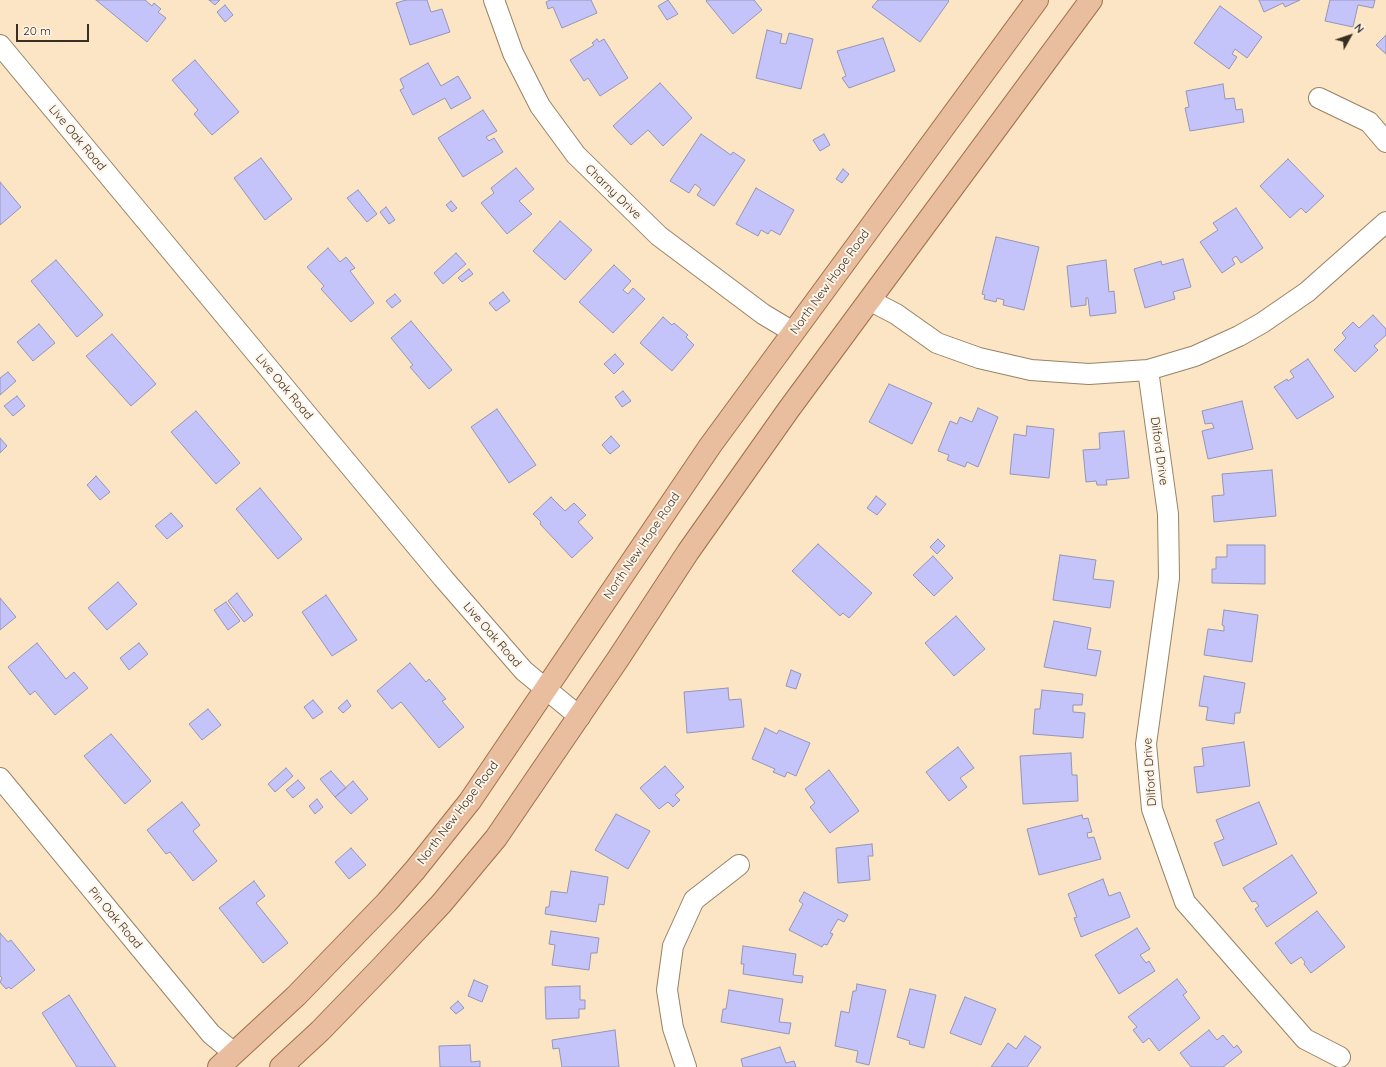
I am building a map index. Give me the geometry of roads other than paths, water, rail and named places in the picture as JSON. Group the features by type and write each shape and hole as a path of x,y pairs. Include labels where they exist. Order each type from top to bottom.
{"main road":[{"name":"North New Hope Road","path":"227,1060 322,970 415,870 470,801 710,446 1037,0"},
{"path":"281,1067 326,1025 441,904 496,838 580,717 688,552 788,409 1091,0"}],"street":[{"name":"Charny Drive","path":"494,0 513,53 540,106 576,155 659,236 763,314 793,332"},
{"name":"Live Oak Road","path":"0,46 443,578 524,671 545,691 580,717"},
{"path":"1319,98 1369,122 1386,142"},
{"path":"869,300 896,314 937,343 979,358 1038,370 1090,374 1148,370 1195,356 1239,336 1262,323 1307,292 1386,222"},
{"name":"Dilford Drive","path":"1148,370 1168,514 1169,578 1146,744 1152,809 1185,902 1305,1039 1340,1057"},
{"name":"Pin Oak Road","path":"0,778 211,1034 227,1060"},
{"path":"686,1067 673,1028 667,990 673,946 694,900 739,865"}]}
